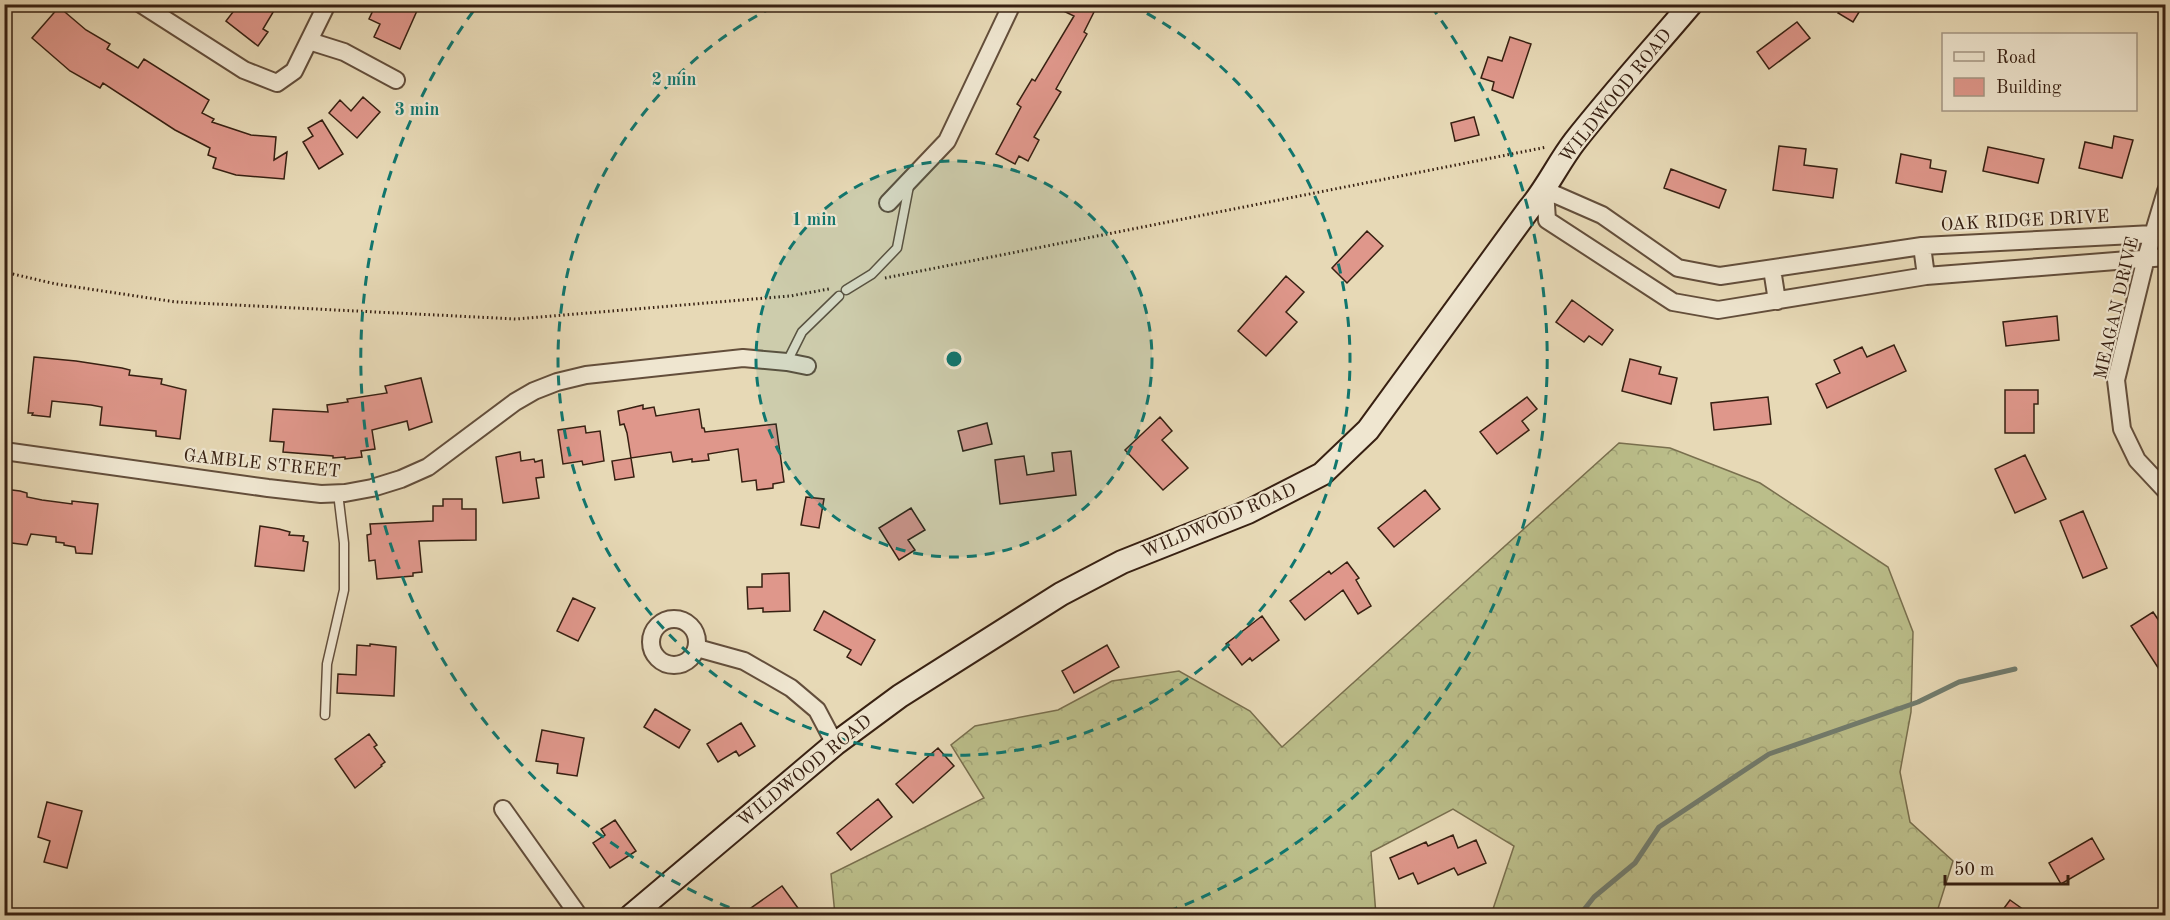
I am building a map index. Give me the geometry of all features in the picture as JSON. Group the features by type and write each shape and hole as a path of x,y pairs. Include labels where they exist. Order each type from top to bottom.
{"street":[{"path":"141,4 244,70 277,82 294,71 327,4"},
{"path":"888,203 947,141 1012,4"},
{"name":"WILDWOOD ROAD","path":"631,915 835,744 900,696 1061,594 1122,562 1248,512 1322,474 1368,430 1545,190 1557,167 1575,142 1691,4"},
{"path":"309,41 344,52 396,80"},
{"path":"1545,190 1547,220 1673,302 1718,310 1926,276 2166,257"},
{"name":"OAK RIDGE DRIVE","path":"1545,190 1602,215 1678,268 1720,276 1922,246 2159,234"},
{"name":"MEAGAN DRIVE","path":"2166,191 2159,234 2146,258 2116,380 2122,429 2137,460 2166,491"},
{"name":"OAK RIDGE DRIVE","path":"1922,246 1926,276"},
{"path":"1772,269 1777,301"},
{"name":"GAMBLE STREET","path":"4,451 268,488 321,494 338,493 372,488 428,467 515,402 557,382 607,372 743,358 807,366"},
{"path":"697,648 744,661 791,688 816,710 835,744"},
{"path":"503,809 579,915"}],"lane":[{"path":"787,362 802,332 842,293 872,274 897,248 910,180"},
{"path":"325,715 327,664 344,590 344,543 338,493"}],"path":[{"path":"4,272 56,284 176,302 516,320 790,296 1575,142"}],"green space":[{"path":"1619,443 1670,448 1760,483 1888,567 1913,632 1911,712 1900,772 1910,822 1953,861 1936,915 1491,915 1514,846 1453,809 1371,852 1376,915 835,915 831,874 984,798 951,745 975,726 1058,710 1112,681 1179,671 1250,711 1282,747"}],"building":[{"path":"239,4 278,4 263,29 268,32 258,46 226,21"},
{"path":"376,4 420,4 400,49 374,37 380,24 369,19"},
{"path":"1049,4 1098,4 1084,32 1087,34 1056,89 1061,92 1034,137 1039,140 1028,161 1019,156 1015,164 996,154 1021,107 1017,104 1032,79 1035,81 1074,16"},
{"path":"1844,4 1864,4 1853,22 1838,13"},
{"path":"59,7 86,30 110,44 107,49 138,68 144,59 209,100 202,113 214,119 212,122 251,135 276,137 274,160 287,152 284,179 236,175 213,168 216,158 208,155 210,148 175,130 103,83 100,88 70,71 32,38"},
{"path":"1797,22 1810,38 1769,69 1757,52"},
{"path":"1510,37 1531,44 1513,98 1492,90 1494,82 1481,78 1488,57 1502,61"},
{"path":"363,97 380,112 357,138 329,113 340,100 351,111"},
{"path":"1474,117 1479,135 1455,141 1451,123"},
{"path":"322,120 343,154 319,169 303,142 313,136 308,128"},
{"path":"2114,136 2133,140 2122,178 2079,168 2085,142 2112,148"},
{"path":"1779,146 1806,149 1804,165 1837,169 1833,198 1773,190"},
{"path":"1988,147 2044,159 2038,183 1983,171"},
{"path":"1901,154 1931,160 1930,168 1946,171 1942,192 1896,183"},
{"path":"1671,169 1726,190 1719,208 1664,188"},
{"path":"1367,231 1383,246 1347,283 1332,268"},
{"path":"1286,276 1304,292 1286,312 1297,322 1266,356 1238,331"},
{"path":"1572,300 1613,330 1602,345 1589,336 1584,342 1556,322"},
{"path":"2057,316 2059,340 2006,346 2003,322"},
{"path":"1894,345 1906,371 1827,408 1816,384 1840,373 1834,360 1862,347 1867,357"},
{"path":"34,357 122,368 130,370 129,375 162,379 161,384 186,390 180,439 156,436 156,431 100,425 102,407 91,405 52,401 50,417 28,413"},
{"path":"1630,359 1661,367 1659,374 1677,378 1671,404 1622,391"},
{"path":"421,378 432,422 409,430 407,421 372,430 375,449 361,451 362,457 345,459 345,457 333,458 333,456 283,452 284,442 270,441 273,409 328,412 327,405 348,402 347,399 387,393 385,386"},
{"path":"2005,390 2038,390 2038,404 2034,404 2034,433 2005,433"},
{"path":"1527,397 1537,409 1522,421 1529,430 1497,454 1480,432"},
{"path":"1768,397 1771,424 1714,430 1711,403"},
{"path":"643,405 643,409 654,407 656,416 699,409 702,428 705,432 776,424 784,482 773,484 773,488 757,490 756,480 742,482 738,449 708,454 709,460 692,462 692,459 673,462 671,452 631,458 627,433 624,424 620,425 618,411"},
{"path":"1160,417 1172,431 1162,440 1188,468 1163,490 1125,450"},
{"path":"987,423 992,444 963,451 958,431"},
{"path":"585,426 586,433 600,431 604,461 583,465 582,461 563,464 558,430"},
{"path":"1071,451 1076,495 1000,504 995,460 1024,456 1027,475 1054,471 1052,453"},
{"path":"520,452 521,461 542,460 544,477 536,478 539,498 503,503 496,457"},
{"path":"2025,455 2046,499 2015,513 1995,469"},
{"path":"631,458 634,477 615,480 612,461"},
{"path":"4,489 27,493 27,497 42,500 72,504 72,501 98,504 92,554 76,553 75,547 56,542 56,537 31,534 27,545 4,542"},
{"path":"1425,490 1440,509 1394,547 1378,528"},
{"path":"806,497 824,499 819,528 801,525"},
{"path":"443,499 462,499 462,509 476,509 476,540 419,541 422,572 413,573 413,576 377,579 375,560 369,561 367,535 371,534 370,524 433,521 433,506 443,506"},
{"path":"911,508 925,530 908,540 915,550 899,560 879,528"},
{"path":"2083,511 2107,568 2083,578 2060,521"},
{"path":"260,526 290,532 289,535 304,536 303,541 308,542 304,571 255,566"},
{"path":"1347,562 1359,578 1356,580 1371,606 1358,614 1343,590 1305,620 1290,601 1329,571 1331,574"},
{"path":"789,573 790,611 763,612 763,608 748,609 747,587 762,587 762,574"},
{"path":"573,598 595,608 578,641 557,631"},
{"path":"824,611 875,640 861,665 847,657 851,650 814,630"},
{"path":"2153,612 2166,631 2166,680 2131,626"},
{"path":"1262,616 1279,640 1252,661 1250,658 1242,665 1226,644"},
{"path":"370,644 396,647 394,696 337,693 338,674 356,675 357,645 370,646"},
{"path":"1107,645 1119,667 1074,693 1062,671"},
{"path":"655,709 690,730 679,748 644,727"},
{"path":"741,723 755,746 739,756 736,751 718,762 707,744"},
{"path":"542,730 584,738 577,776 557,773 558,764 536,761"},
{"path":"369,734 377,745 374,747 385,762 355,788 335,759"},
{"path":"938,748 954,766 913,803 896,784"},
{"path":"878,799 892,817 851,850 837,833"},
{"path":"47,802 82,811 67,868 44,862 50,841 38,837"},
{"path":"615,820 636,851 610,868 593,843 605,835 601,829"},
{"path":"1453,835 1458,848 1476,840 1486,863 1458,875 1454,868 1418,884 1413,873 1399,879 1390,858 1426,842 1428,846"},
{"path":"2092,838 2104,859 2061,884 2049,863"},
{"path":"782,886 803,915 741,915"},
{"path":"2010,900 2031,915 1999,915"}],"waterway":[{"path":"1579,916 1594,897 1635,863 1659,827 1769,754 1918,702 1959,682 2015,669"}]}
